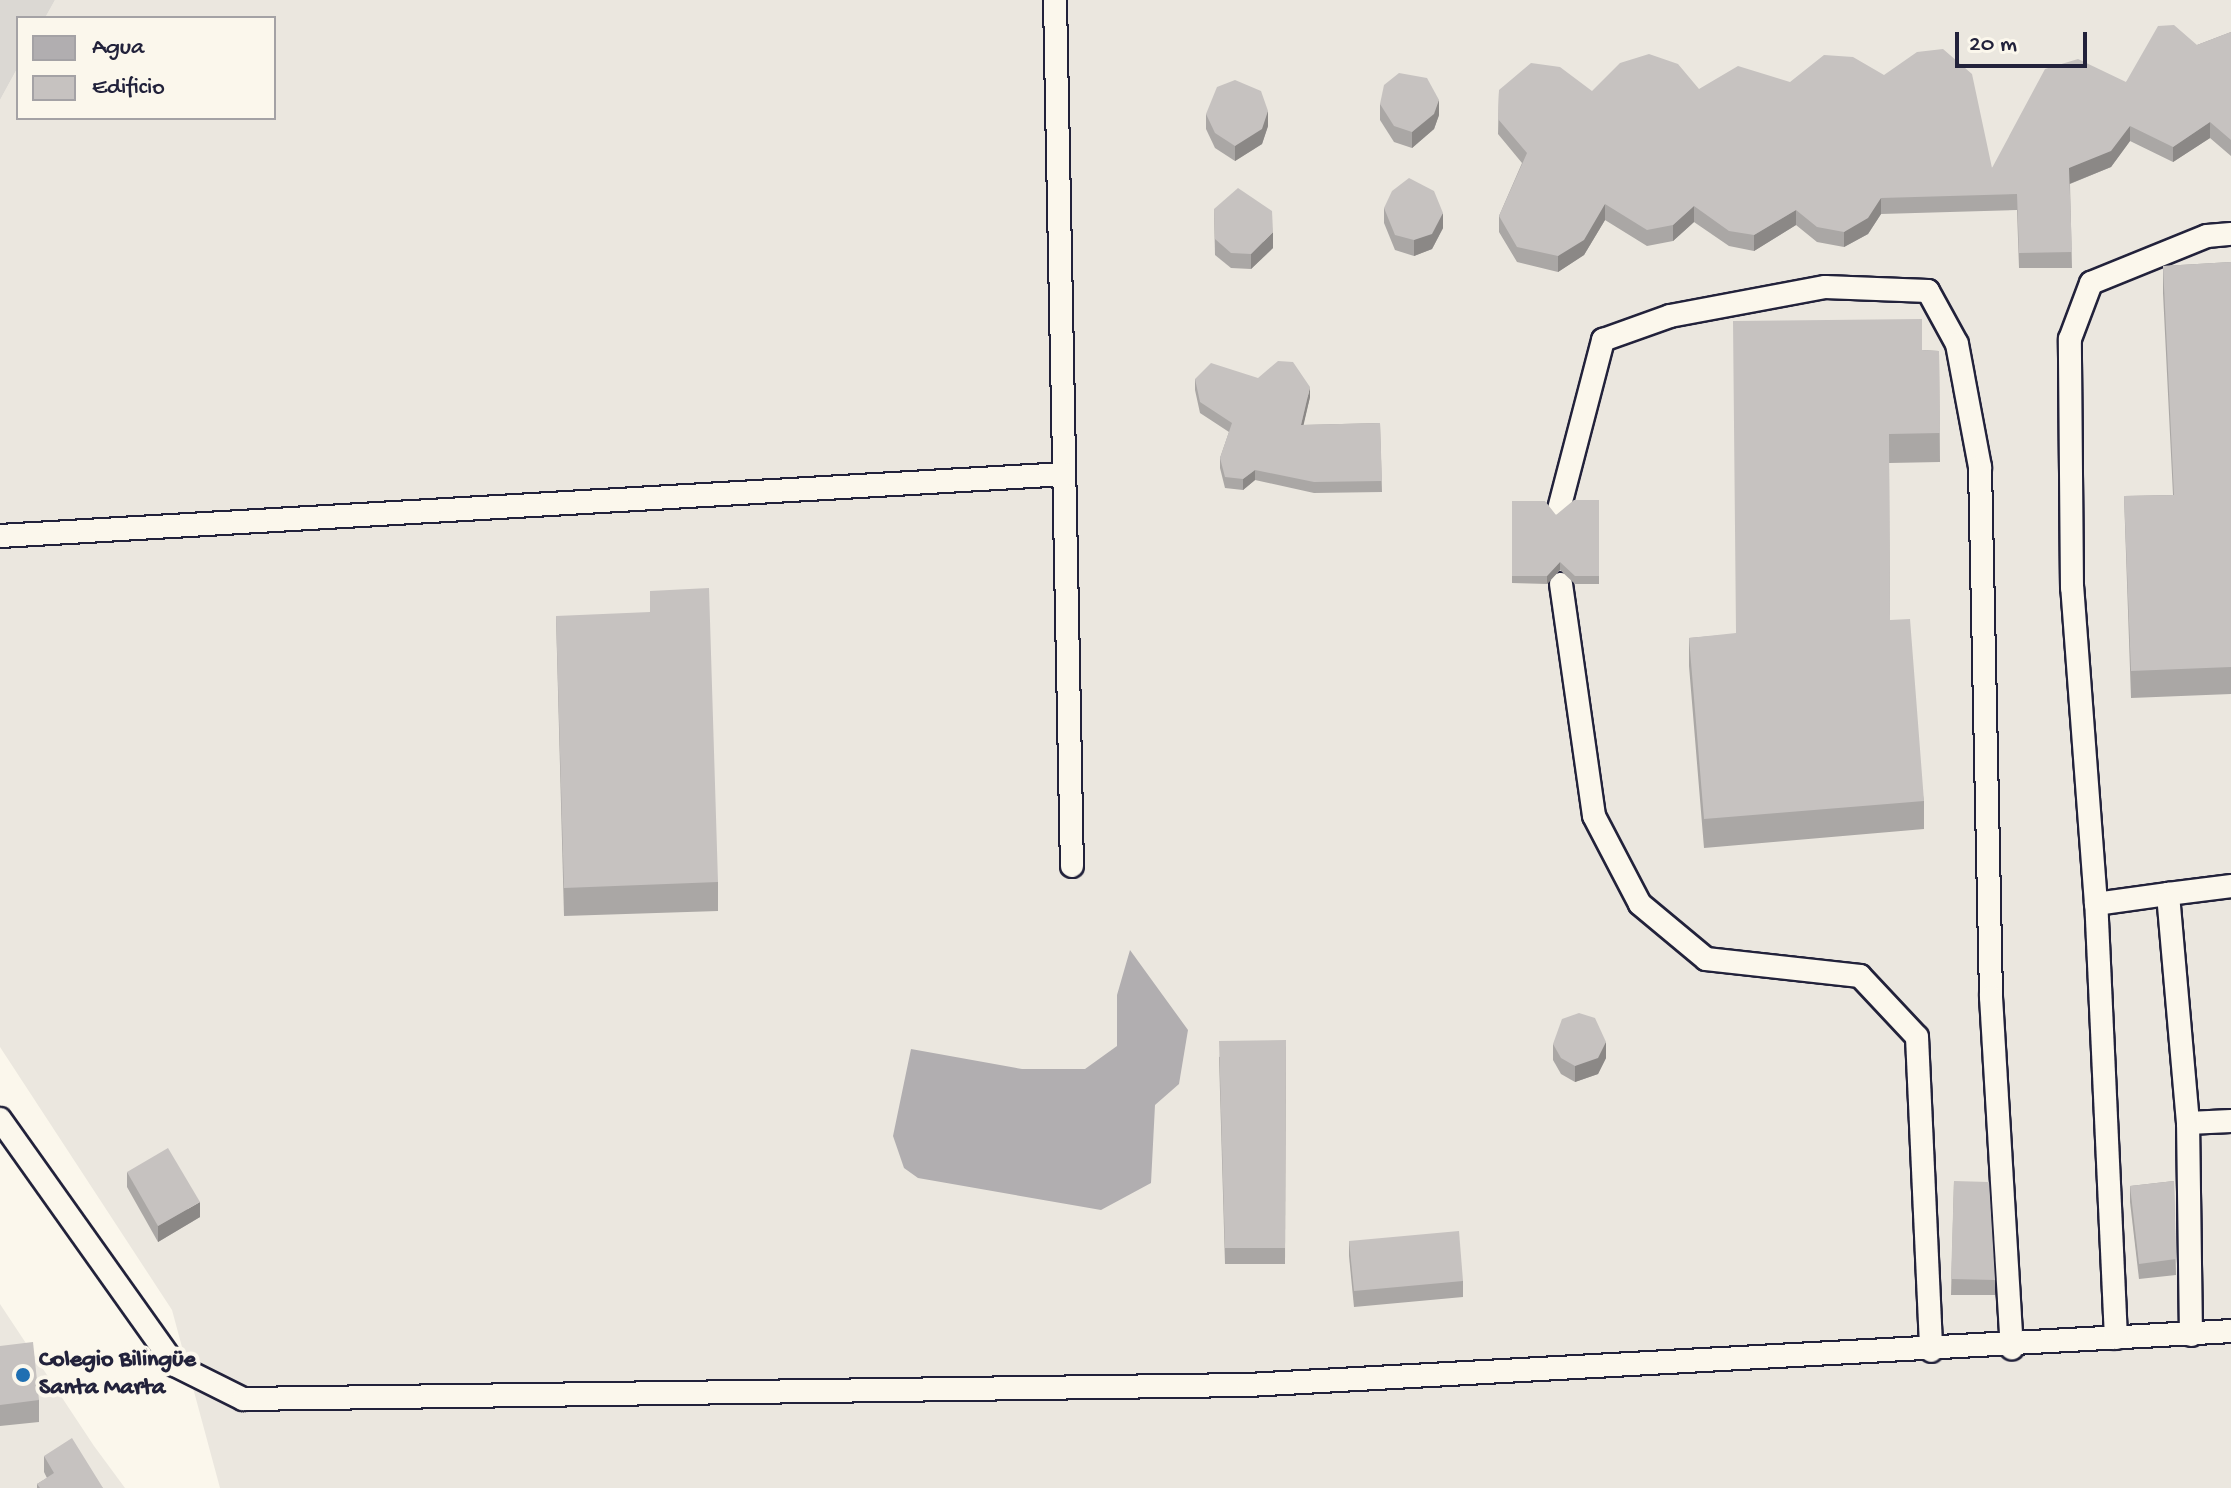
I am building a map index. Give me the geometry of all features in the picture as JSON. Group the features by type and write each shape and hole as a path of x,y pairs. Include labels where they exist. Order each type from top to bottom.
{"lane":[{"path":"1055,0 1072,866"},
{"path":"2116,1338 2096,904 2072,588 2070,339 2091,283 2207,236 2231,234"},
{"path":"1559,509 1603,340 1670,316 1825,287 1928,291 1957,344 1980,467 1991,997 2012,1348"},
{"path":"0,536 1064,474"},
{"path":"1561,584 1594,816 1640,904 1706,959 1860,976 1917,1037 1931,1351"},
{"path":"2096,904 2231,886"},
{"path":"2168,894 2188,1123 2191,1335"},
{"path":"0,1119 175,1365 243,1399 1248,1385 2012,1348 2231,1331"},
{"path":"2188,1123 2231,1121"}],"shaded area":[{"path":"0,0 55,0 46,16 16,16 16,71 0,100"},
{"path":"55,0 2231,0 2231,1488 220,1488 172,1310 0,1047 0,100 16,71 16,120 276,120 276,16 46,16"},
{"name":"Colegio Bilingüe Santa Marta","path":"0,1304 94,1446 125,1488 0,1488"}],"water":[{"path":"1130,950 1188,1030 1179,1084 1155,1105 1151,1183 1101,1210 918,1178 904,1168 893,1136 911,1049 1022,1069 1085,1069 1117,1046 1117,995"}],"building":[{"path":"2174,25 2197,45 2231,32 2231,140 2210,122 2173,147 2130,126 2111,151 2069,168 2072,252 2019,253 2017,194 1881,198 1868,218 1844,232 1817,227 1796,210 1754,235 1729,231 1694,206 1673,225 1647,230 1605,204 1584,240 1558,256 1517,247 1499,216 1527,153 1498,119 1499,90 1531,63 1560,67 1592,91 1620,63 1649,54 1678,64 1699,89 1738,66 1790,82 1824,55 1853,57 1884,75 1917,52 1943,49 1972,74 1992,168 2045,69 2078,59 2126,82 2158,26"},
{"path":"1399,73 1427,78 1439,100 1434,114 1412,132 1394,126 1380,104 1384,85"},
{"path":"1235,80 1261,91 1268,111 1262,129 1235,146 1215,133 1206,114 1217,87"},
{"path":"1409,178 1434,191 1443,213 1432,234 1414,240 1395,235 1384,208 1392,191"},
{"path":"1238,188 1272,211 1273,232 1251,254 1231,253 1215,239 1214,209"},
{"path":"2231,262 2231,667 2131,671 2124,496 2174,495 2163,266"},
{"path":"1922,319 1922,350 1939,351 1940,433 1889,434 1890,620 1910,619 1924,801 1704,819 1689,638 1736,633 1733,321"},
{"path":"1278,361 1293,362 1310,387 1301,425 1380,423 1382,481 1314,482 1255,470 1243,479 1225,477 1220,458 1232,423 1200,402 1195,379 1211,363 1258,378"},
{"path":"1574,500 1599,500 1599,576 1575,576 1560,562 1547,576 1512,576 1512,501 1545,501 1556,515"},
{"path":"709,588 718,882 564,888 556,616 650,612 650,591"},
{"path":"1579,1013 1595,1018 1606,1042 1598,1058 1575,1066 1561,1058 1553,1044 1562,1019"},
{"path":"1286,1040 1285,1248 1225,1248 1219,1041"},
{"path":"168,1148 200,1202 158,1226 127,1172"},
{"path":"1954,1181 1989,1182 1995,1280 1951,1279"},
{"path":"2174,1181 2176,1259 2139,1264 2130,1186"},
{"path":"1459,1231 1463,1281 1354,1291 1349,1241"},
{"path":"33,1342 39,1400 0,1405 0,1346"},
{"path":"72,1438 103,1488 40,1488 37,1484 54,1473 44,1456"}],"place":[{"name":"Colegio Bilingüe Santa Marta","path":"23,1375"}]}
